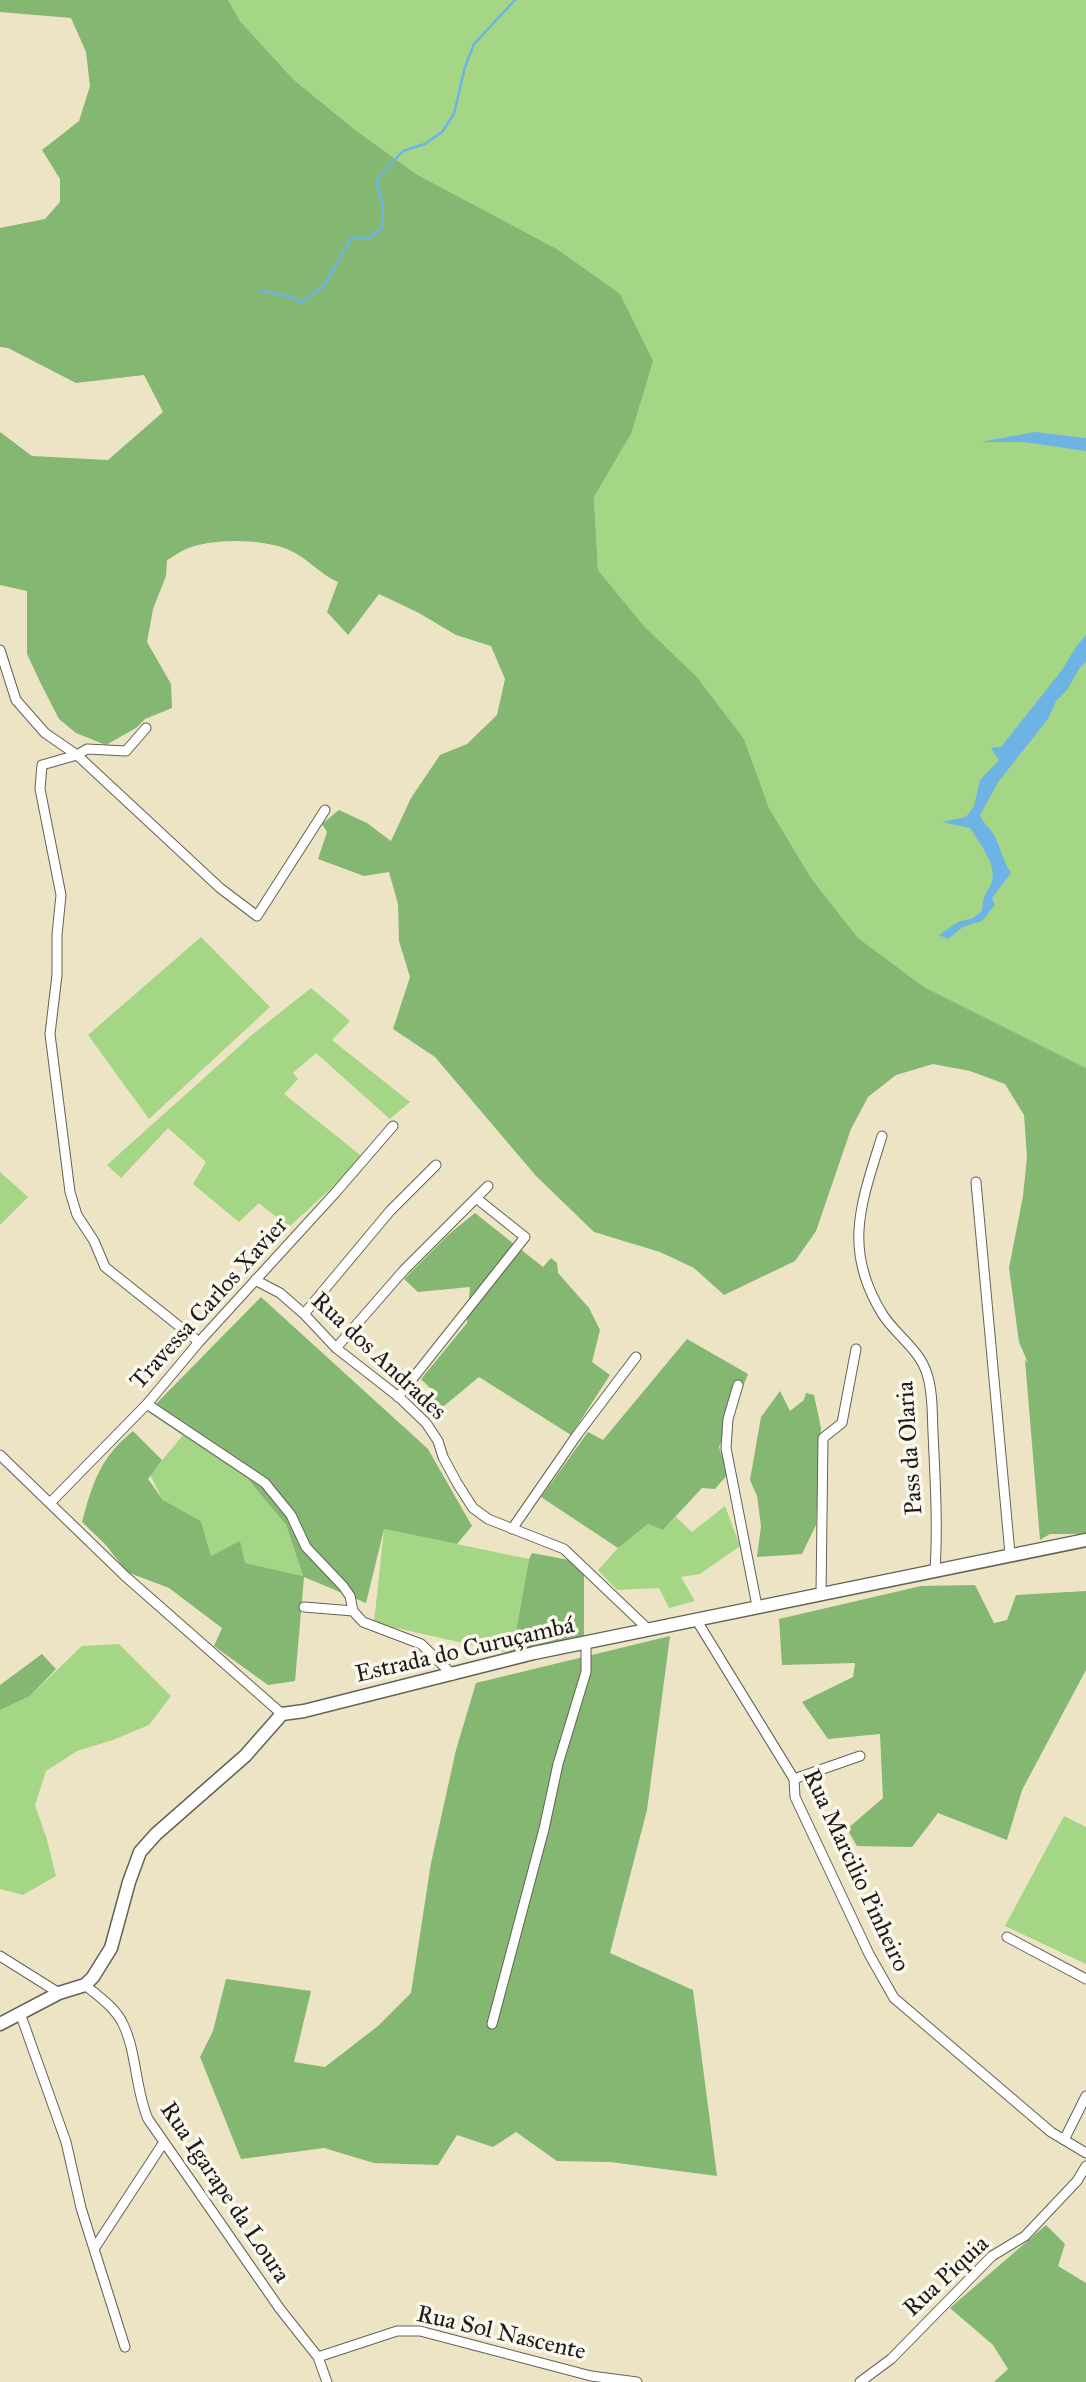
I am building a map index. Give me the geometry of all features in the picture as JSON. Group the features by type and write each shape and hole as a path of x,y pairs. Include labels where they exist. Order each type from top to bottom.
{"street":[{"path":"0,650 16,700 45,733 77,755 220,888 257,916 325,810"},
{"path":"146,728 125,751 87,749 77,755 42,765 40,789 61,895 57,975 50,1034 70,1192 77,1215 94,1241 106,1267 199,1342"},
{"name":"Travessa Carlos Xavier","path":"50,1503 147,1404 199,1342 393,1126"},
{"name":"Pass da Olaria","path":"882,1136 860,1209 859,1247 864,1271 883,1315 914,1350 927,1372 936,1483 935,1570"},
{"path":"304,1314 390,1212 436,1165"},
{"path":"976,1182 1010,1554"},
{"path":"336,1348 404,1270 488,1186"},
{"path":"398,1396 525,1237 476,1198"},
{"name":"Rua dos Andrades","path":"255,1280 280,1293 336,1348 398,1396 426,1423 473,1508 488,1519 564,1549 649,1629"},
{"path":"821,1594 823,1438 842,1423 856,1349"},
{"path":"512,1529 636,1357"},
{"path":"738,1385 728,1419 726,1448 757,1606"},
{"path":"147,1404 265,1483 291,1515 306,1548 343,1586 350,1597 353,1611 363,1622 421,1644 453,1675"},
{"path":"0,1455 125,1576 282,1714 245,1756 156,1834 140,1852 111,1948 100,1969 85,1985 59,1993 0,2024"},
{"name":"Estrada do Curuçambá","path":"282,1714 453,1675 534,1653 1086,1540"},
{"path":"304,1607 353,1611"},
{"name":"Rua Marcilio Pinheiro","path":"697,1620 794,1779 795,1797 869,1954 894,1998 1051,2132 1086,2153"},
{"path":"492,2024 544,1829 558,1764 586,1672 586,1644"},
{"path":"794,1779 860,1756"},
{"path":"1007,1937 1086,1979"},
{"path":"0,1956 59,1993"},
{"name":"Rua Igarape da Loura","path":"85,1985 113,2009 123,2022 148,2119 280,2309 318,2357 327,2382"},
{"path":"20,2013 66,2142 81,2208 125,2347"},
{"path":"1064,2140 1086,2096"},
{"path":"94,2249 164,2141"},
{"name":"Rua Piquia","path":"860,2382 891,2359 992,2256 1025,2236 1077,2181 1086,2166"},
{"name":"Rua Sol Nascente","path":"318,2357 397,2331 420,2331 592,2376 637,2382"}],"green space":[{"path":"0,0 228,0 240,21 293,79 354,129 416,174 557,249 620,294 653,361 631,434 594,497 598,570 644,626 697,677 744,739 769,808 811,878 858,938 924,987 1086,1068 1086,1534 1050,1534 1040,1540 1025,1360 1028,1363 1019,1342 1009,1268 1023,1196 1027,1157 1024,1115 1005,1084 970,1071 933,1064 896,1075 868,1097 851,1129 816,1231 795,1261 724,1295 694,1268 660,1252 594,1232 536,1176 435,1057 393,1029 410,977 399,941 398,904 389,872 364,876 318,859 327,832 322,824 339,810 367,823 391,841 411,798 440,755 467,744 497,715 505,679 491,646 456,635 379,594 348,635 327,612 338,582 286,549 258,542 211,542 186,549 167,560 166,576 153,609 147,642 171,684 172,708 145,719 136,728 106,745 76,733 59,719 27,654 27,591 0,585 0,432 32,456 108,460 163,412 144,375 76,383 8,348 0,347 0,228 45,219 60,202 60,179 42,150 79,121 90,86 86,52 71,18 0,12"},
{"path":"228,0 1086,0 1086,1068 924,987 858,938 811,878 769,808 744,739 697,677 644,626 598,570 594,497 631,434 620,295 557,249 416,174 354,129 293,79 240,21"},
{"path":"201,937 270,1007 149,1119 88,1035"},
{"path":"311,988 350,1021 332,1040 410,1102 390,1119 316,1053 293,1073 298,1079 284,1094 364,1158 289,1227 259,1203 239,1222 193,1184 206,1162 168,1128 121,1178 107,1165 253,1034"},
{"path":"0,1172 28,1197 0,1225"},
{"path":"475,1213 543,1267 551,1258 557,1263 558,1273 589,1308 600,1330 592,1362 610,1375 571,1435 479,1377 432,1416 433,1391 421,1379 467,1323 470,1287 418,1292 404,1279 448,1235"},
{"path":"261,1297 428,1449 472,1526 457,1544 384,1529 366,1603 304,1577 295,1681 268,1685 214,1646 222,1628 169,1588 127,1572 105,1544 82,1522 105,1461 133,1431 162,1460 148,1479 163,1500 201,1521 211,1556 240,1541 245,1563 303,1576 286,1525 248,1479 148,1412"},
{"path":"687,1339 748,1374 719,1447 728,1474 715,1489 702,1488 663,1530 648,1524 618,1548 541,1497 588,1432 603,1440"},
{"path":"780,1391 790,1411 804,1400 806,1393 814,1395 821,1428 816,1525 802,1554 757,1557 761,1526 757,1496 750,1480 761,1417"},
{"path":"183,1435 248,1479 286,1525 303,1576 211,1556 201,1521 163,1500 150,1475"},
{"path":"725,1506 740,1546 700,1574 681,1577 695,1601 669,1608 659,1588 617,1590 598,1570 618,1548 648,1524 663,1530 676,1517 692,1532"},
{"path":"384,1529 529,1559 512,1654 374,1623"},
{"path":"532,1553 569,1560 584,1574 584,1642 512,1654"},
{"path":"975,1585 994,1623 1007,1620 1016,1595 1086,1591 1086,1670 1022,1790 1007,1840 938,1813 912,1847 857,1846 847,1829 883,1798 880,1734 828,1739 802,1702 853,1677 855,1663 782,1665 779,1619 921,1586"},
{"path":"670,1636 647,1810 610,1953 693,1990 717,2176 610,2162 557,2161 516,2132 493,2147 457,2135 438,2165 374,2163 324,2148 241,2159 200,2057 213,2031 226,1979 311,1991 294,2062 325,2067 378,2026 411,1993 431,1863 456,1750 476,1683"},
{"path":"119,1644 171,1696 149,1725 77,1751 46,1771 35,1805 56,1876 23,1895 0,1889 0,1710 30,1696 82,1646"},
{"path":"42,1654 56,1669 30,1696 0,1710 0,1685"},
{"path":"1064,1816 1086,1827 1086,1964 1005,1926"},
{"path":"1046,2225 1065,2244 1058,2266 1086,2283 1086,2382 994,2382 1008,2369 993,2345 950,2308"}],"water":[{"path":"1035,432 1086,438 1086,451 1024,442 980,442"},
{"path":"1086,635 1086,662 1056,701 1048,719 999,781 980,815 994,835 1011,873 992,898 995,905 982,921 963,927 948,939 939,935 982,911 993,877 987,855 970,828 942,822 966,817 974,806 980,780 999,760 991,748 1001,747"}],"waterway":[{"path":"261,291 288,296 302,302 325,285 351,238 369,238 382,228 383,208 377,183 380,176 403,151 425,144 442,132 454,114 465,67 474,44 515,0"}]}
